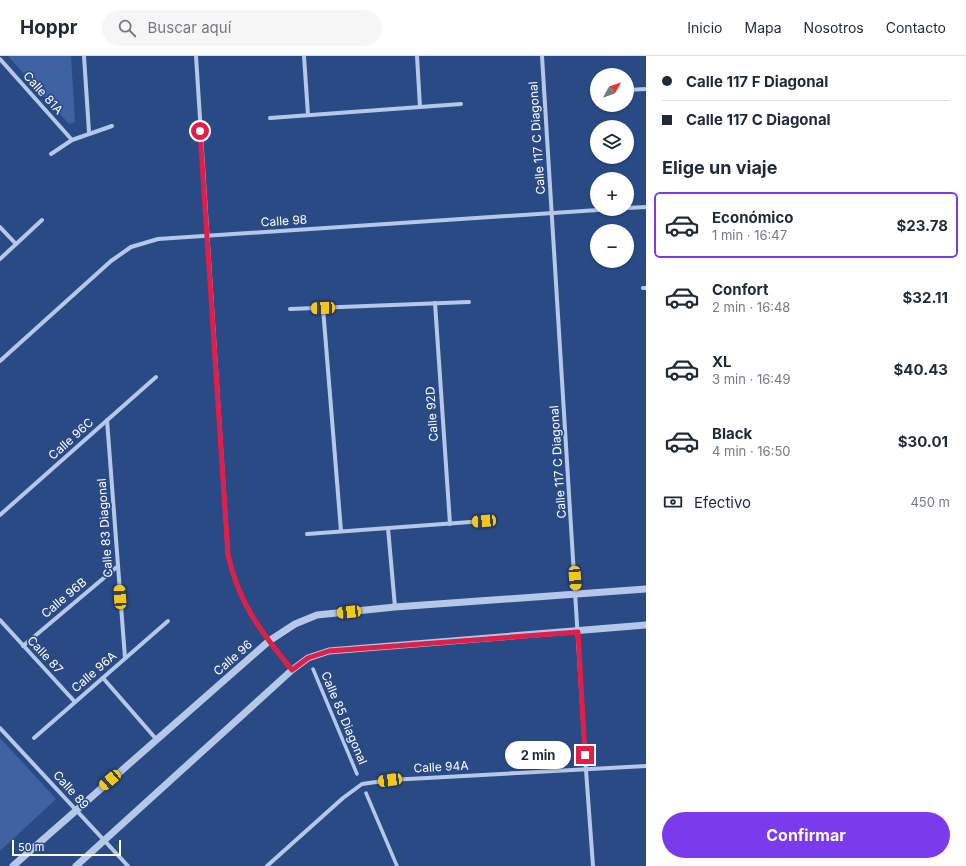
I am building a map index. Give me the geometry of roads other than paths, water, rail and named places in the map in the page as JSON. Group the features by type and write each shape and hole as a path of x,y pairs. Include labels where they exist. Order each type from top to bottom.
{"street":[{"path":"84,56 89,132"},
{"path":"196,56 228,555 239,593 250,614 268,641 292,670"},
{"path":"304,56 308,115"},
{"path":"417,56 420,107"},
{"name":"Calle 117 C Diagonal","path":"542,56 593,866"},
{"name":"Calle 81A","path":"0,59 72,140"},
{"path":"634,90 646,89"},
{"path":"270,118 461,104"},
{"path":"51,154 72,140 89,132 112,126"},
{"path":"634,208 646,207"},
{"name":"Calle 98","path":"0,362 111,261 131,247 158,239 590,210"},
{"path":"0,259 42,220"},
{"path":"0,227 16,244"},
{"path":"290,309 469,302"},
{"name":"Calle 92D","path":"435,303 450,524"},
{"path":"323,308 341,531"},
{"name":"Calle 96C","path":"0,515 156,377"},
{"name":"Calle 83 Diagonal","path":"107,420 125,658"},
{"path":"307,534 484,521"},
{"path":"388,528 396,607"},
{"name":"Calle 96B","path":"23,646 118,566"},
{"name":"Calle 96","path":"13,866 268,641 295,624 318,615 396,607 646,589"},
{"name":"Calle 87","path":"0,620 75,702"},
{"name":"Calle 96A","path":"34,738 168,621"},
{"path":"76,866 292,670 308,658 329,651 578,632 646,625"},
{"name":"Calle 85 Diagonal","path":"313,669 357,774"},
{"path":"103,678 157,740"},
{"name":"Calle 89","path":"0,728 128,866"},
{"name":"Calle 94A","path":"267,866 343,798 362,784 390,780 646,766"},
{"path":"366,793 397,866"}]}
